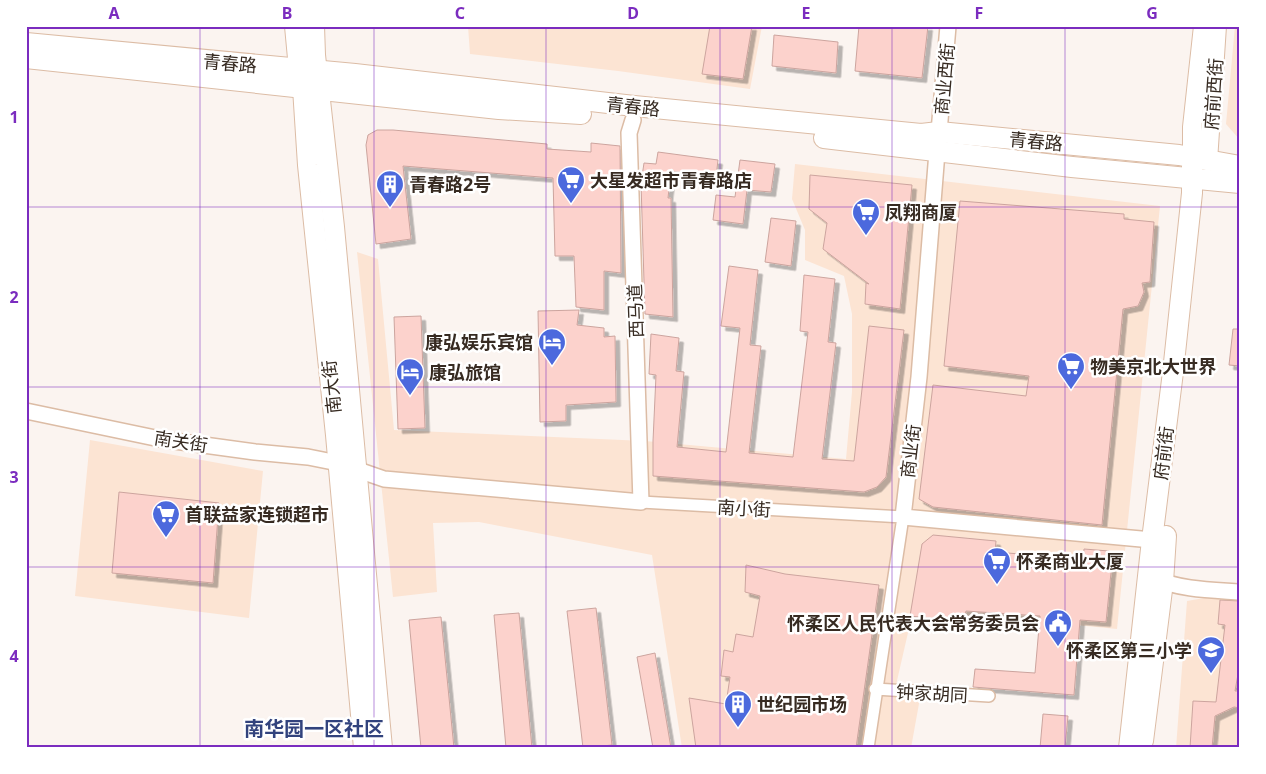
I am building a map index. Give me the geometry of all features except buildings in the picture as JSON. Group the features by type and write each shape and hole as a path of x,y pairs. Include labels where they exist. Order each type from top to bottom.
{"main road":[{"name":"南大街","path":"295,26 310,79 357,470 382,748"},
{"name":"南大街","path":"314,26 310,79 308,165 364,748"},
{"name":"青春路","path":"26,44 310,79 499,109 566,112 782,133 938,142 1200,169 1240,166"},
{"name":"青春路","path":"26,58 310,79 921,134 938,142"},
{"name":"青春路","path":"1200,169 1240,183"},
{"name":"府前街","path":"1142,748 1156,578 1152,540 1200,169"},
{"name":"府前街","path":"1129,748 1156,578 1165,542 1200,169"}],"street":[{"name":"商业西街","path":"938,142 948,26"},
{"name":"府前西街","path":"1200,169 1192,127 1203,26"},
{"name":"府前西街","path":"1200,169 1217,26"},
{"name":"西马道","path":"633,120 629,133 641,502"},
{"name":"商业街","path":"868,748 875,689 903,517 919,377 938,142"},
{"name":"南关街","path":"26,411 160,439 308,457 338,463"},
{"name":"南小街","path":"338,463 384,479 641,502 903,517 1152,540"},
{"path":"1156,578 1192,589 1240,592"},
{"name":"钟家胡同","path":"875,689 989,696"}],"shaded area":[{"path":"468,26 762,26 750,89 470,54"},
{"path":"1235,26 1240,26 1240,140 1226,124"},
{"path":"795,164 1160,206 1117,629 972,615 966,630 910,624 896,685 922,687 911,748 682,748 652,555 479,522 433,523 437,592 393,597 357,252 378,259 394,430 645,441 846,459 852,392 852,314 844,276 805,260 805,230 792,199"},
{"path":"90,440 263,471 249,618 75,596"},
{"name":"怀柔区第三小学","path":"1221,595 1240,597 1240,748 1176,748 1187,601"}],"place":[{"name":"大星发超市青春路店","path":"571,204"},
{"name":"青春路2号","path":"390,208"},
{"name":"凤翔商厦","path":"866,236"},
{"name":"康弘娱乐宾馆","path":"552,366"},
{"name":"物美京北大世界","path":"1071,390"},
{"name":"康弘旅馆","path":"410,396"},
{"name":"首联益家连锁超市","path":"166,538"},
{"name":"怀柔商业大厦","path":"997,585"},
{"name":"怀柔区人民代表大会常务委员会","path":"1058,647"},
{"name":"怀柔区第三小学","path":"1211,674"},
{"name":"世纪园市场","path":"738,728"}],"district":[{"name":"南华园一区社区","path":"314,728"}]}
